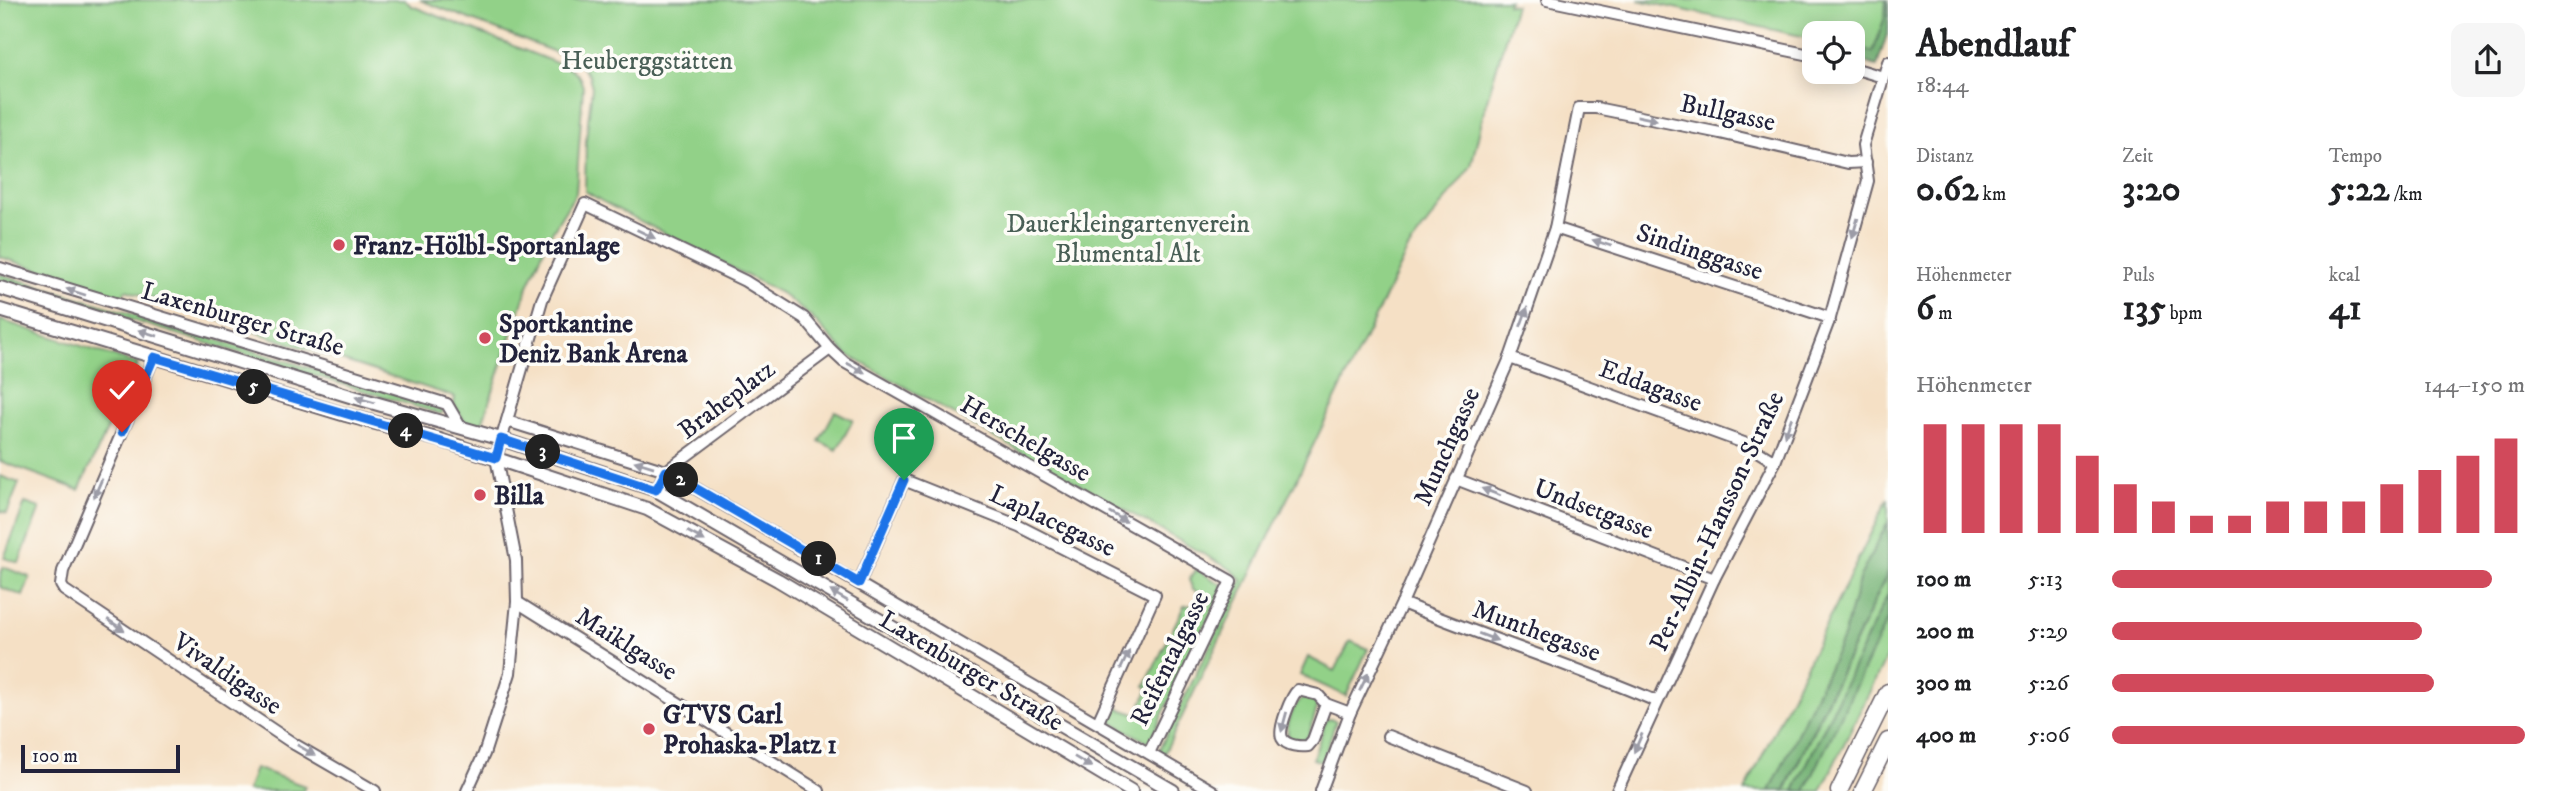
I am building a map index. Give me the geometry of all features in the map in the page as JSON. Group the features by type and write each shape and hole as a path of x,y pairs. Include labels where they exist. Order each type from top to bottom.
{"highway":[{"path":"1839,791 1888,692"},
{"path":"1863,791 1888,741"}],"main road":[{"name":"Laxenburger Straße","path":"0,288 501,439 656,490 1173,791"},
{"name":"Laxenburger Straße","path":"0,310 496,458 647,509 778,580 1131,791"}],"street":[{"path":"1547,0 1802,53"},
{"name":"Per-Albin-Hansson-Straße","path":"1617,791 1714,579 1774,462 1830,317 1868,181 1863,145 1888,62"},
{"path":"1865,72 1883,77"},
{"name":"Bullgasse","path":"1579,108 1606,110 1720,133 1848,163 1866,162"},
{"name":"Munchgasse","path":"1321,791 1350,713 1402,603 1510,358 1555,228 1579,108"},
{"name":"Herschelgasse","path":"507,421 542,300 585,204 744,281 804,318 844,362 1231,582"},
{"name":"Sindinggasse","path":"1555,228 1830,317"},
{"name":"Laxenburger Straße","path":"0,268 447,404 461,428"},
{"name":"Braheplatz","path":"656,490 666,471 830,349"},
{"name":"Vivaldigasse","path":"154,357 61,575 61,585 88,607 294,744 375,791"},
{"name":"Eddagasse","path":"1510,358 1744,443 1774,462"},
{"path":"467,791 484,754 510,673 517,601 516,560 496,458 507,421"},
{"name":"Laxenburger Straße","path":"507,421 666,471 1213,791"},
{"name":"Undsetgasse","path":"1456,479 1714,579"},
{"name":"Laplacegasse","path":"859,583 904,480 1011,522 1155,595 1098,722"},
{"name":"Reifentalgasse","path":"1149,753 1231,582"},
{"name":"Maiklgasse","path":"517,601 819,791"},
{"name":"Munthegasse","path":"1402,603 1492,639 1585,671 1656,701"},
{"path":"1326,704 1311,744 1301,747 1284,741 1281,730 1295,692 1305,690 1318,695 1326,704 1350,713"},
{"path":"1388,736 1527,791"}],"green space":[{"name":"Franz-Hölbl-Sportanlage","path":"0,0 404,0 412,6 572,69 580,78 583,87 576,193 549,237 528,286 481,427 465,422 454,404 455,397 126,290 122,296 0,257"},
{"name":"Dauerkleingartenverein Blumental Alt","path":"420,0 1509,0 1507,4 1515,5 1471,166 1408,249 1164,754 1159,750 1242,580 1232,570 846,354 811,317 781,293 585,191 586,139 592,87 589,76 580,65 565,56"},
{"path":"1638,0 1886,0 1885,17 1873,53 1865,51 1865,21 1802,21 1802,36"},
{"path":"1888,0 1888,31 1877,66 1865,62 1865,50 1873,52"},
{"path":"0,274 419,401 442,409 443,412 440,414 0,280"},
{"path":"0,320 138,364 79,490 0,461"},
{"path":"835,411 853,420 837,450 819,441"},
{"path":"0,476 19,483 7,513 0,511"},
{"path":"1888,498 1888,522 1860,577 1843,638 1770,791 1745,791"},
{"path":"25,503 40,508 19,563 4,558"},
{"path":"1888,522 1888,572 1784,791 1770,791 1843,638 1860,577"},
{"path":"3,567 30,577 23,596 0,587"},
{"path":"1196,569 1222,585 1222,590 1149,743 1106,719 1113,703 1137,715 1149,688 1145,686 1184,606 1193,605 1198,608 1205,603 1207,597 1193,589 1189,580"},
{"path":"1888,572 1888,594 1794,791 1785,791"},
{"path":"1888,594 1888,618 1805,791 1794,791"},
{"path":"1888,618 1888,654 1821,791 1805,791"},
{"path":"1350,641 1368,649 1346,696 1300,675 1308,657 1335,671"},
{"path":"1304,697 1314,700 1317,708 1308,737 1299,742 1289,738 1288,728 1294,710"},
{"path":"1326,720 1336,721 1323,760 1313,759"},
{"path":"255,768 305,786 303,791 247,791"}],"place":[{"name":"Franz-Hölbl-Sportanlage","path":"339,245"},
{"name":"Sportkantine Deniz Bank Arena","path":"485,338"},
{"name":"Billa","path":"480,495"},
{"name":"GTVS Carl Prohaska-Platz 1","path":"649,729"}],"route":[{"path":"122,432 154,357 496,458 501,439 656,490 666,471 859,583 904,480"}],"park label":[{"name":"Heuberggstätten","path":"647,60"}]}
